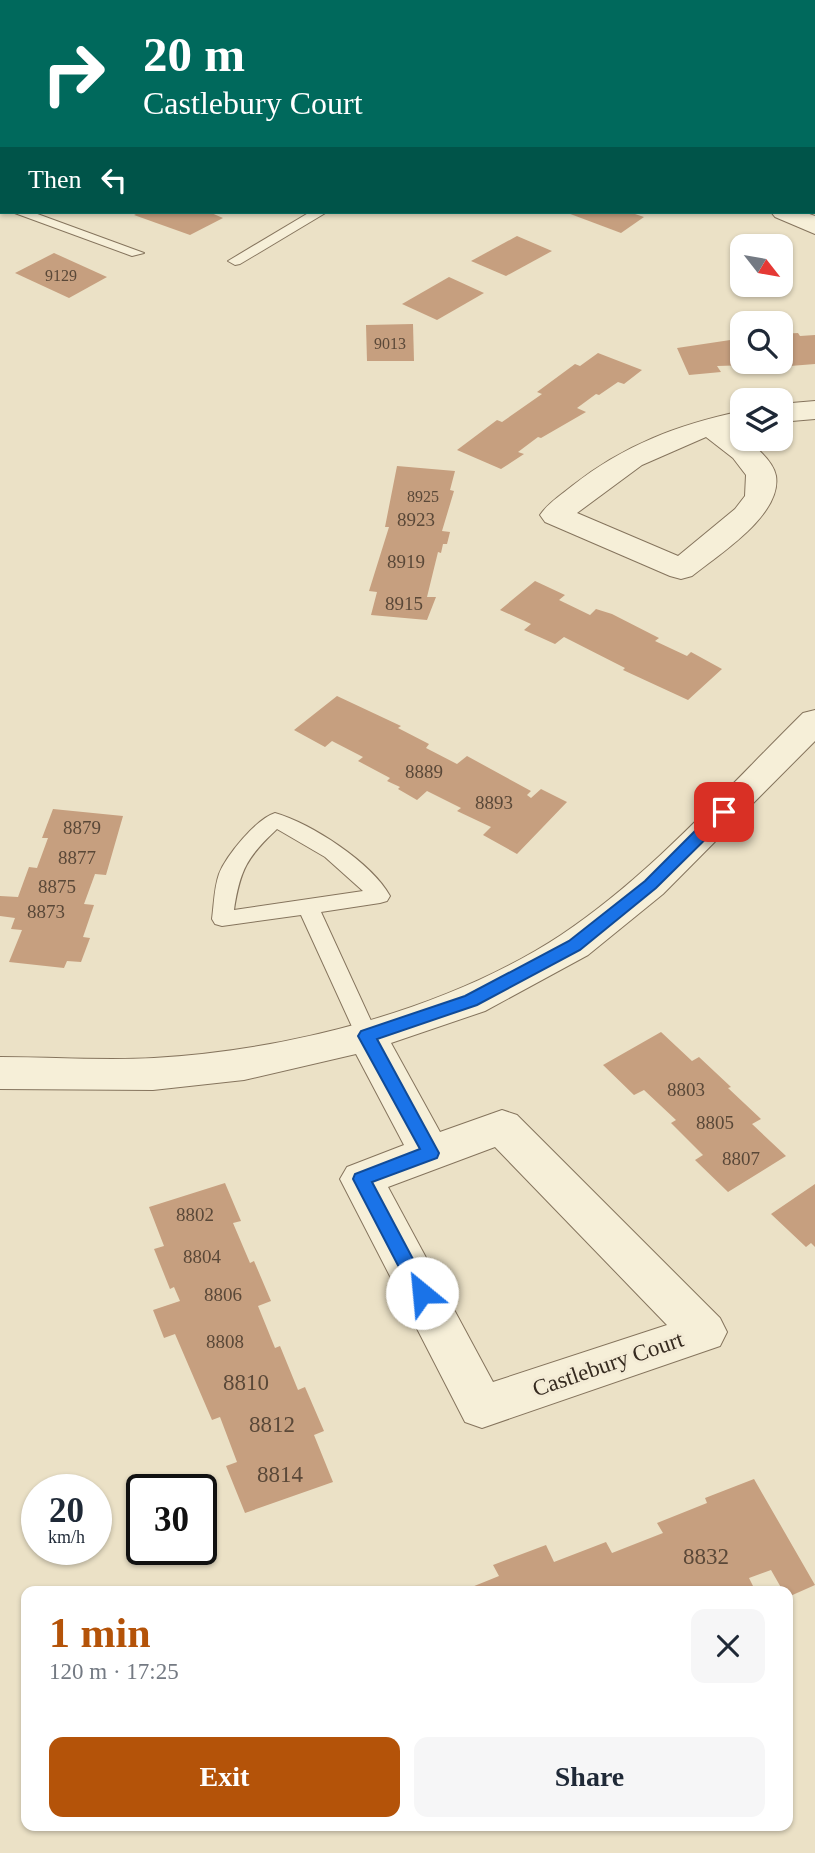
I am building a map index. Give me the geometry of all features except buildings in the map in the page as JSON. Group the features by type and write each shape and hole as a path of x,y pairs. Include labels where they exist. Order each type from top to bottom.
{"street":[{"path":"788,214 815,226"},
{"path":"793,412 815,410"},
{"path":"711,426 744,452 761,474 760,496 746,516 681,569 556,514 617,467 658,444 711,426 730,422"},
{"path":"0,1073 153,1074 244,1064 367,1036 471,1001 574,946 650,884 815,721"},
{"path":"367,1036 430,1153"},
{"name":"Castlebury Court","path":"502,1127 704,1332 482,1407 362,1179 430,1153 502,1127"}],"lane":[{"path":"25,214 137,253"},
{"path":"235,261 317,214"},
{"path":"275,820 316,839 350,862 380,896 308,907 222,919 229,874 251,842 275,820"},
{"path":"308,907 367,1036"}],"route":[{"path":"422,1293 362,1179 430,1153 367,1036 471,1001 574,946 650,884 724,812"}]}
